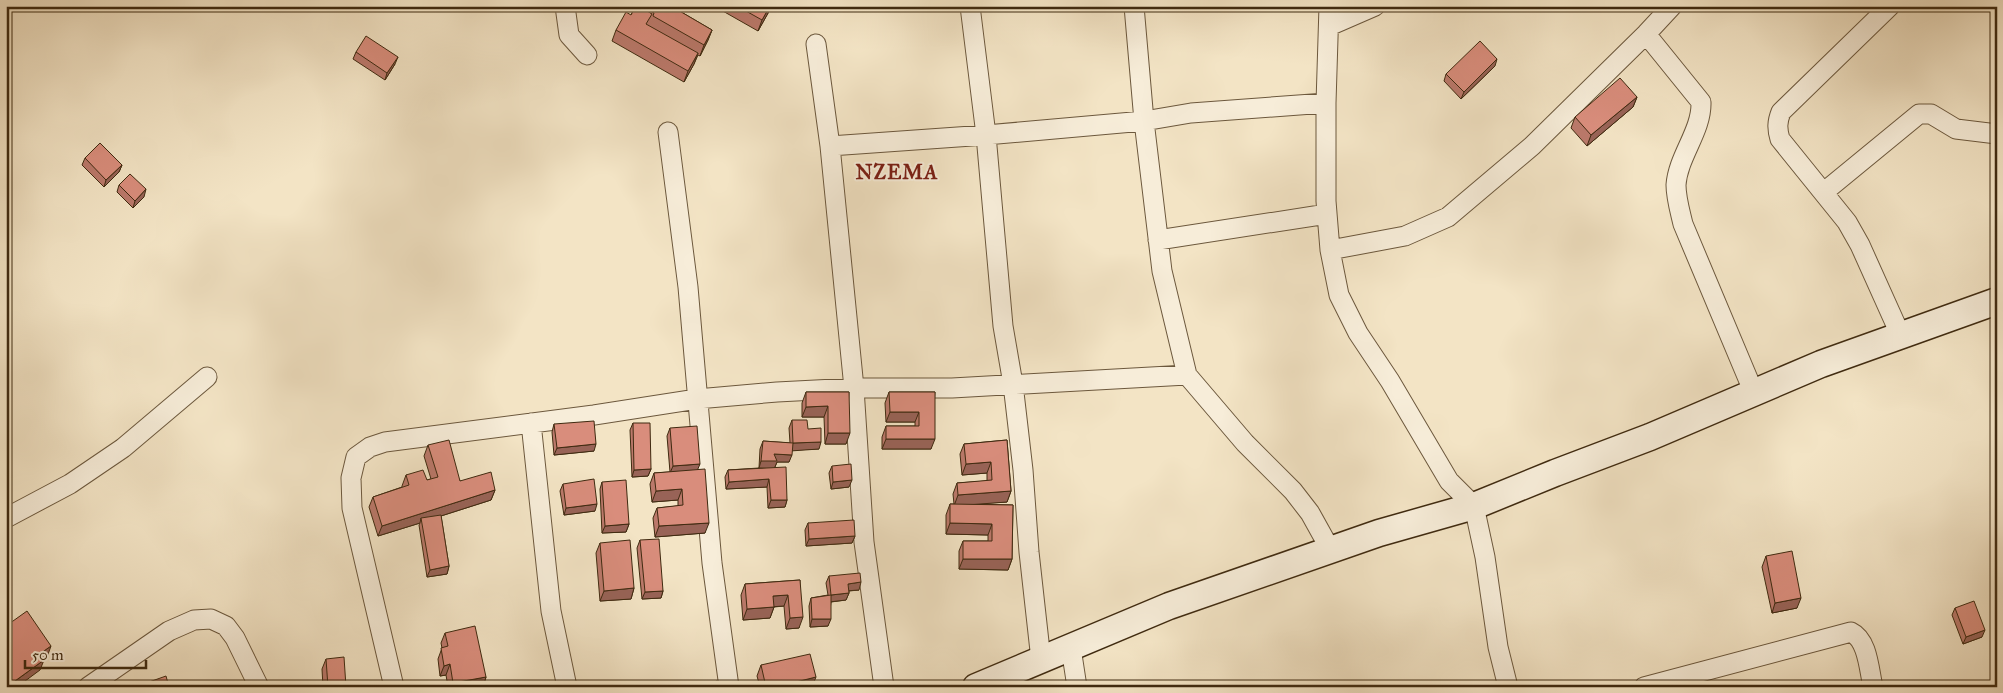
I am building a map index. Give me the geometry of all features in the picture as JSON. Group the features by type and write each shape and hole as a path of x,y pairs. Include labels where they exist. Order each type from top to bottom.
{"street":[{"path":"565,6 569,36 587,55"},
{"path":"970,6 986,135 1003,326 1013,384 1041,660"},
{"path":"1134,6 1144,121 1162,271 1187,375 1245,443 1293,491 1310,513 1330,549"},
{"path":"1329,6 1326,103 1327,214 1330,250 1339,295 1351,321 1449,481 1474,506 1485,557 1498,647 1508,687"},
{"path":"1329,26 1375,6"},
{"path":"1330,250 1405,236 1448,218 1532,146 1672,6"},
{"path":"1890,6 1781,112 1778,119 1780,139 1824,192 1860,245 1900,334"},
{"path":"1646,34 1701,102 1699,120 1679,171 1676,185 1678,206 1683,224 1754,393"},
{"path":"816,44 830,146 854,388 864,542 884,687"},
{"path":"830,146 986,135 1144,121 1191,113 1326,103"},
{"path":"1824,192 1919,114 1931,114 1956,129 1997,134"},
{"path":"668,132 688,287 712,563 729,687"},
{"path":"1158,240 1327,214"},
{"path":"976,687 1169,606 1330,549 1474,506 1555,472 1650,437 1900,334 1997,301"},
{"path":"394,687 352,508 351,478 356,457 370,447 385,442 697,399 854,388 952,388 1187,375"},
{"path":"7,516 70,484 123,448 207,377"},
{"path":"531,423 551,611 567,687"},
{"path":"88,687 169,631 194,620 211,619 226,626 235,638 259,687"},
{"path":"1644,687 1851,632 1858,635 1862,642 1873,687"},
{"path":"1071,648 1077,687"}],"building":[{"path":"636,6 652,14 646,24 698,53 688,71 616,30 626,12 631,15"},
{"path":"642,6 671,6 712,30 704,45 653,16 654,13"},
{"path":"737,6 770,6 762,20"},
{"path":"366,36 398,57 387,73 356,52"},
{"path":"1480,41 1497,59 1464,92 1446,74"},
{"path":"1620,78 1637,97 1591,135 1575,117"},
{"path":"100,143 122,165 106,180 85,158"},
{"path":"130,174 146,189 135,201 119,185"},
{"path":"806,392 849,392 850,433 828,433 828,406 806,407"},
{"path":"889,392 935,392 935,439 886,439 886,426 919,426 919,412 890,412"},
{"path":"792,420 807,420 808,429 821,428 821,442 793,443"},
{"path":"594,421 596,444 557,448 554,424"},
{"path":"633,423 650,423 651,469 634,470"},
{"path":"697,426 700,464 673,466 670,428"},
{"path":"449,440 460,481 491,472 495,490 382,526 373,497 409,485 406,475 423,470 427,480 438,477 428,445"},
{"path":"1007,440 1011,491 958,495 957,483 992,480 991,462 966,464 964,444"},
{"path":"763,441 793,443 792,455 774,454 777,461 761,461"},
{"path":"851,464 852,480 833,482 832,466"},
{"path":"786,467 787,500 771,500 769,479 729,482 728,470"},
{"path":"705,469 709,523 659,526 657,508 683,505 682,489 656,491 654,473"},
{"path":"594,479 597,504 566,508 563,484"},
{"path":"626,480 629,524 605,526 602,482"},
{"path":"950,504 1013,505 1012,559 963,559 963,541 992,541 992,524 950,523"},
{"path":"441,515 449,566 430,570 421,518"},
{"path":"854,520 855,536 809,539 808,523"},
{"path":"659,539 663,591 645,592 640,540"},
{"path":"630,540 634,588 604,591 600,543"},
{"path":"1792,551 1801,598 1775,603 1766,556"},
{"path":"860,573 861,582 848,584 849,593 831,595 829,576"},
{"path":"800,580 803,617 790,618 788,595 773,596 774,607 747,609 745,584"},
{"path":"831,595 831,619 812,619 811,598"},
{"path":"1974,601 1985,630 1966,637 1955,608"},
{"path":"27,611 51,646 41,653 44,660 8,686 6,684 6,626"},
{"path":"475,626 486,677 453,683 450,664 444,666 441,648 448,646 445,633"},
{"path":"810,654 816,677 776,687 766,687 761,665"},
{"path":"344,657 346,687 328,687 326,659"},
{"path":"166,676 169,687 135,687"},
{"path":"717,681 718,687 697,687"},
{"path":"487,683 488,687 471,687"}],"district":[{"name":"NZEMA","path":"897,172"}]}
